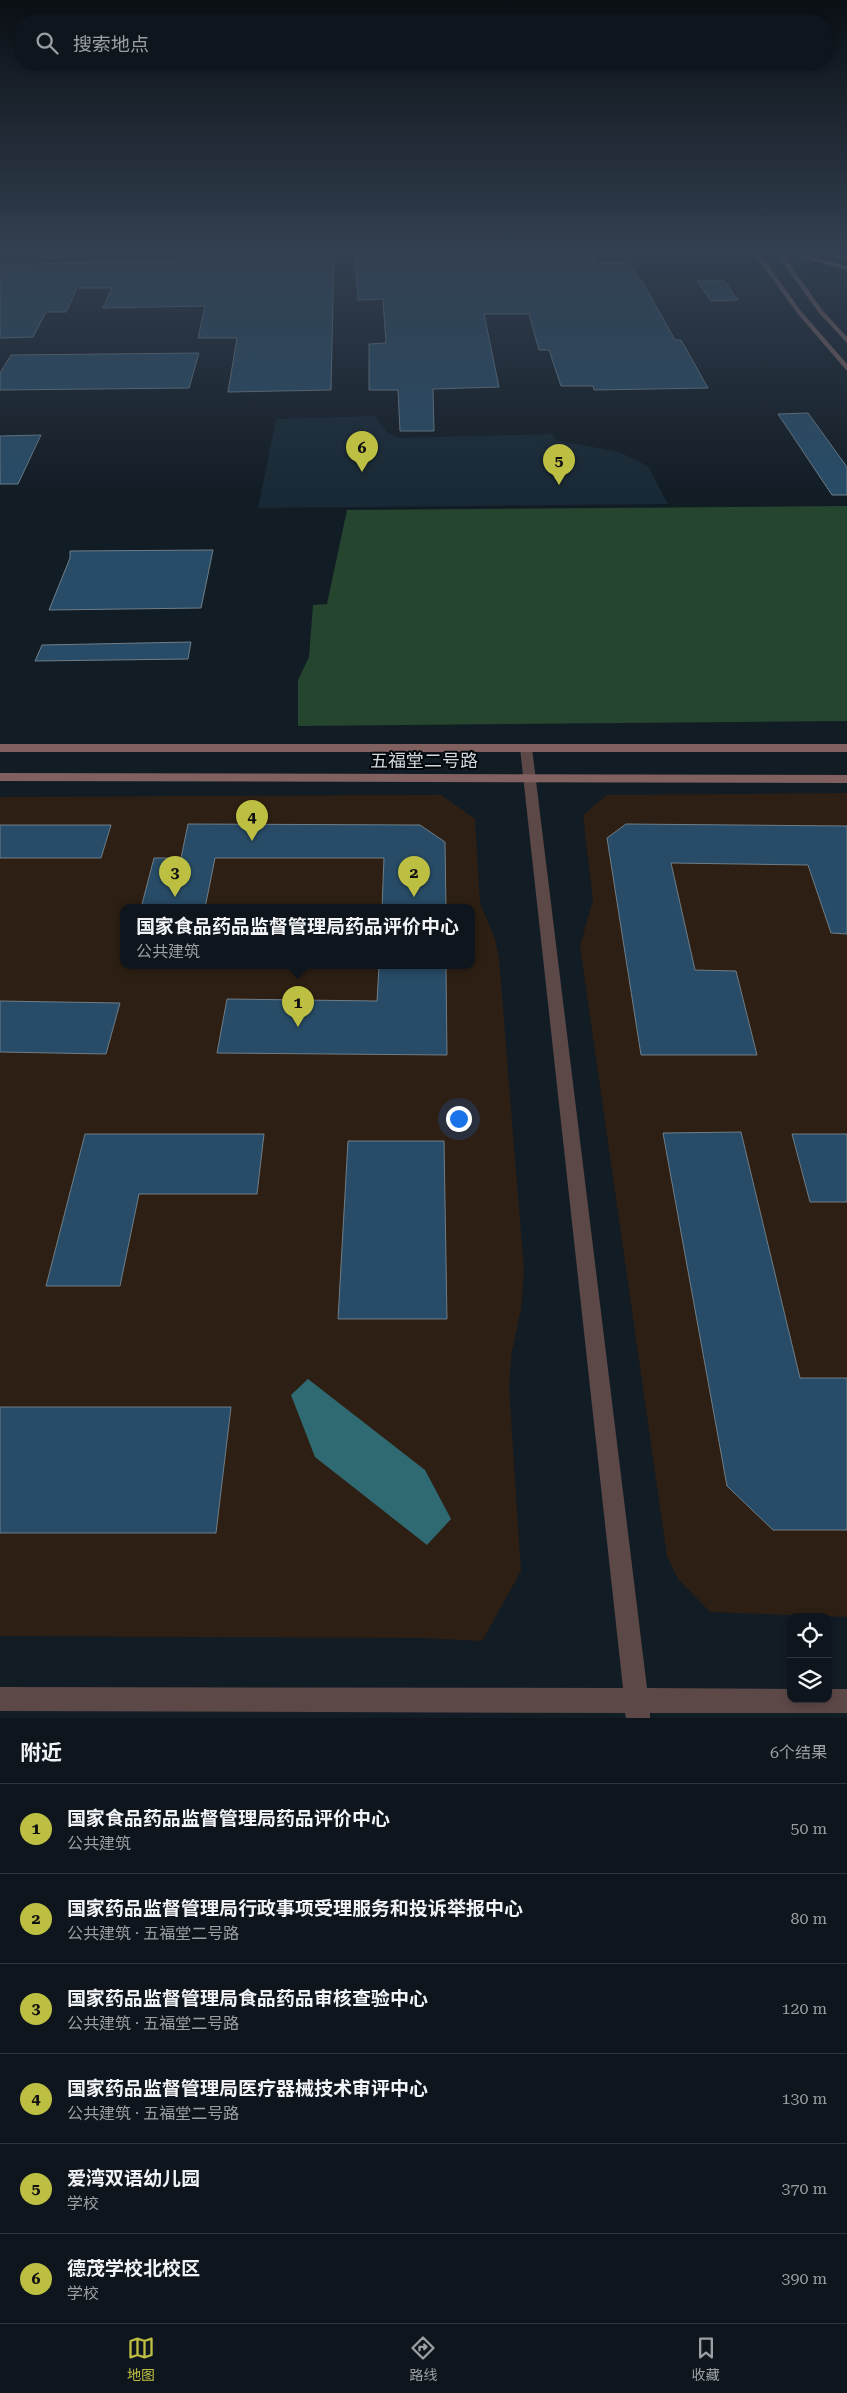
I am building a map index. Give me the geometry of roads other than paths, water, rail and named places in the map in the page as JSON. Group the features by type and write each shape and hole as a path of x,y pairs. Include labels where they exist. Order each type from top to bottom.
{"main road":[{"path":"818,334 847,369"},
{"name":"五福堂二号路","path":"0,748 847,748"},
{"name":"五福堂二号路","path":"0,777 847,778"}],"street":[{"path":"526,748 637,1709"},
{"path":"0,1698 637,1709 847,1701"}],"water":[{"path":"308,1379 425,1470 451,1519 427,1545 315,1457 291,1395"}],"place":[{"name":"德茂学校北校区","path":"362,472"},
{"name":"爱湾双语幼儿园","path":"559,485"},
{"name":"国家药品监督管理局医疗器械技术审评中心","path":"252,841"},
{"name":"国家药品监督管理局食品药品审核查验中心","path":"175,897"},
{"name":"国家药品监督管理局行政事项受理服务和投诉举报中心","path":"414,897"},
{"name":"国家食品药品监督管理局药品评价中心","path":"298,1027"}]}
